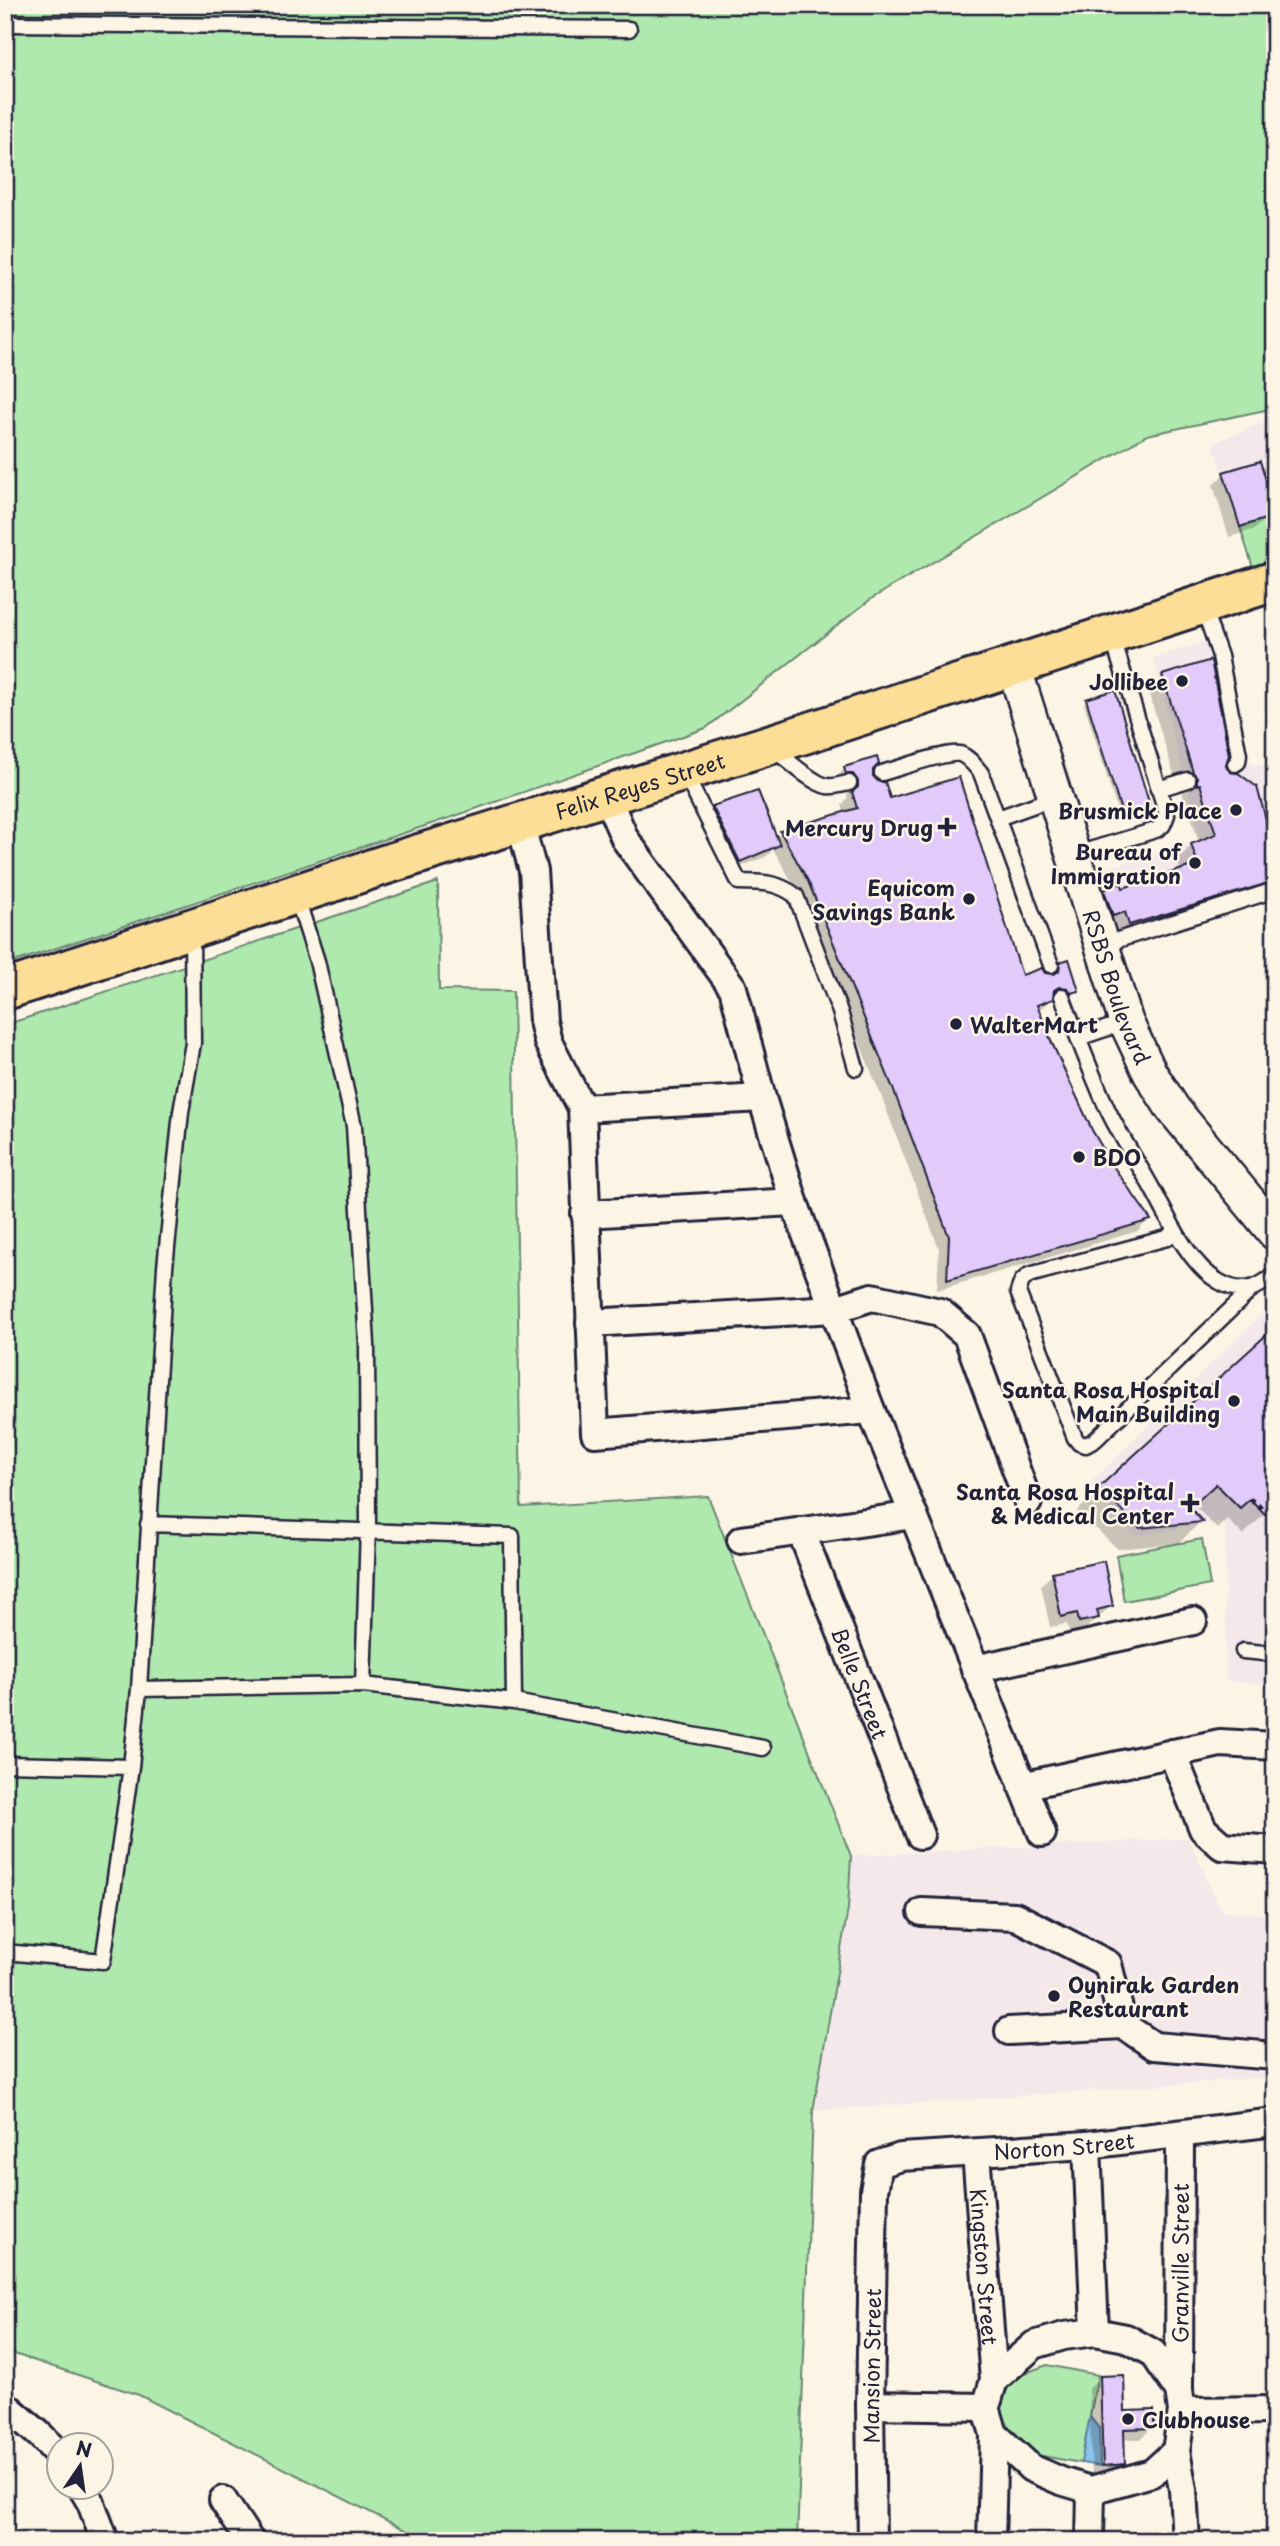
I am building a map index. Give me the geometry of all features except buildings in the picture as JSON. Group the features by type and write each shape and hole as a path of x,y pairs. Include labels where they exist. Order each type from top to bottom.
{"main road":[{"name":"Felix Reyes Street","path":"5,990 192,927 1014,667 1275,581"}],"street":[{"name":"RSBS Boulevard","path":"1014,667 1126,1021 1150,1073 1173,1109 1275,1233"},
{"path":"606,795 625,839 733,988 762,1098 794,1202 871,1410 1042,1833"},
{"path":"520,822 533,871 543,1021 548,1042 582,1108 595,1433 871,1410"},
{"path":"582,1108 762,1098"},
{"path":"585,1214 794,1202"},
{"path":"590,1323 835,1309 872,1297 940,1312 967,1335 1028,1503"},
{"path":"741,1540 914,1515"},
{"name":"Belle Street","path":"801,1531 920,1835"},
{"path":"975,1669 1192,1621"},
{"path":"1022,1786 1220,1743 1275,1746"},
{"path":"1172,1753 1203,1829 1222,1846 1275,1850"},
{"path":"922,1912 1015,1916 1108,1964 1123,2025"},
{"path":"1009,2031 1123,2025 1154,2046 1275,2056"},
{"name":"Norton Street","path":"874,2191 878,2164 901,2157 1087,2146 1275,2122"},
{"name":"Granville Street","path":"1180,2135 1180,2401"},
{"path":"1087,2146 1095,2332"},
{"name":"Kingston Street","path":"976,2153 994,2380"},
{"name":"Mansion Street","path":"872,2541 870,2405 874,2191"},
{"path":"991,2541 994,2434 986,2406 994,2380 1034,2345 1064,2336 1095,2332 1126,2338 1153,2353 1180,2401 1176,2451 1184,2490 1186,2541"},
{"path":"1180,2401 1275,2410"},
{"path":"5,2405 46,2441"},
{"path":"870,2405 986,2406"},
{"path":"994,2434 1031,2468 1061,2482 1091,2490 1152,2473 1176,2451"},
{"path":"1090,2541 1091,2490"},
{"path":"89,2500 105,2541"},
{"path":"222,2500 250,2541"}],"lane":[{"path":"5,24 629,29"},
{"path":"1203,605 1220,656 1239,755 1235,764"},
{"path":"1073,855 1156,830 1163,825 1167,815 1111,635"},
{"path":"769,745 825,786 849,783"},
{"path":"882,773 945,755 959,754 971,761 981,773 1051,965"},
{"path":"684,771 739,882 767,882 783,886 796,896 840,1013 856,1068"},
{"path":"1158,789 1188,780"},
{"path":"998,818 1054,798"},
{"path":"1101,945 1275,890"},
{"path":"295,894 317,961 354,1126 367,1344 368,1529 363,1685"},
{"path":"5,1952 103,1961 131,1767 139,1689 165,1267 181,1112 193,1042 192,927"},
{"path":"1062,996 1107,1109 1175,1230 1200,1267 1216,1280 1233,1289 1251,1290"},
{"path":"1078,1038 1126,1021"},
{"path":"1175,1230 1167,1238 1029,1275 1022,1281 1018,1292 1079,1443 1086,1445 1095,1440 1251,1290 1266,1282 1275,1273"},
{"path":"148,1524 368,1529 512,1536 514,1703"},
{"path":"1243,1651 1275,1654"},
{"path":"139,1689 363,1685 514,1703 763,1748"},
{"path":"5,1764 131,1767"}],"path":[{"path":"1275,1475 1269,1481 1275,1488"},
{"path":"1250,1499 1265,1510 1275,1502"}],"shaded area":[{"path":"1275,418 1275,571 1255,576 1213,443"},
{"name":"Brusmick Place","path":"1225,635 1225,653 1245,759 1255,766 1275,765 1275,892 1119,942 1099,870 1201,841 1153,658"},
{"name":"Santa Rosa Hospital & Medical Center","path":"1275,1301 1275,1685 1226,1681 1225,1521 1134,1536 1089,1484"},
{"name":"Oynirak Garden Restaurant","path":"1188,1838 1222,1911 1275,1915 1275,2077 813,2111 848,1909 851,1856"}],"green space":[{"path":"5,5 1275,5 1275,408 1147,435 871,599 706,728 455,816 5,965"},
{"path":"1268,518 1273,532 1272,548 1265,563 1255,574 1240,527"},
{"path":"438,882 439,990 513,991 521,1507 708,1496 851,1856 848,1909 813,2111 797,2541 427,2541 139,2395 5,2351 5,1025"},
{"path":"1202,1539 1210,1585 1124,1601 1116,1555"},
{"path":"1047,2365 1098,2375 1081,2463 1031,2454 1006,2436 999,2410 1004,2394 1012,2382 1025,2373"}],"water":[{"path":"1090,2417 1099,2428 1100,2466 1081,2463"}],"place":[{"name":"Jollibee","path":"1182,681"},
{"name":"Brusmick Place","path":"1236,810"},
{"name":"Mercury Drug","path":"947,827"},
{"name":"Bureau of Immigration","path":"1195,863"},
{"name":"Equicom Savings Bank","path":"969,899"},
{"name":"WalterMart","path":"956,1024"},
{"name":"BDO","path":"1079,1157"},
{"name":"Santa Rosa Hospital Main Building","path":"1234,1401"},
{"name":"Santa Rosa Hospital & Medical Center","path":"1190,1503"},
{"name":"Oynirak Garden Restaurant","path":"1054,1996"},
{"name":"Clubhouse","path":"1128,2419"}]}
